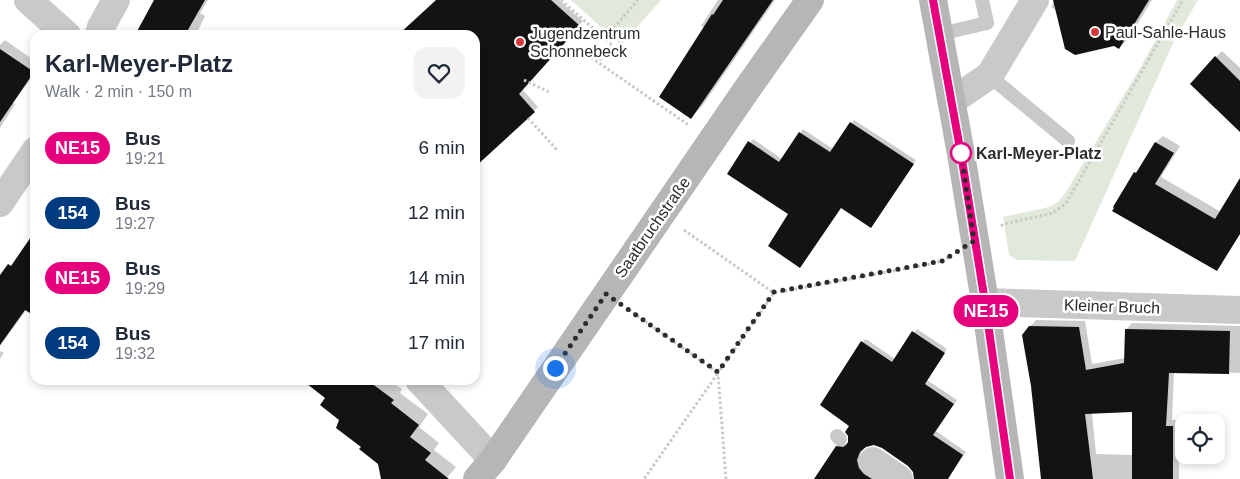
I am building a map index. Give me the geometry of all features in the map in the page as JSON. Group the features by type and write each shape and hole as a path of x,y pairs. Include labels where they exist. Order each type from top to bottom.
{"main road":[{"name":"Saatbruchstraße","path":"485,469 810,0"},
{"path":"933,0 952,101 985,302 1010,479"}],"street":[{"path":"28,0 61,30"},
{"path":"100,30 116,0"},
{"path":"952,101 990,75 1035,0"},
{"path":"0,203 30,158"},
{"name":"Kleiner Bruch","path":"985,302 1239,308"},
{"path":"423,385 485,469"},
{"path":"873,461 899,479"}],"lane":[{"path":"940,34 986,23 982,0"},
{"path":"990,75 998,84 1068,141"}],"path":[{"path":"561,0 612,45 598,62"},
{"path":"604,39 638,0"},
{"path":"644,479 774,292 942,261 1004,224 1053,213 1066,203 1183,0"},
{"path":"583,52 711,141"},
{"path":"1223,54 1240,70"},
{"path":"524,80 548,92"},
{"path":"528,118 558,151"},
{"path":"661,214 774,292"},
{"path":"606,294 718,372"},
{"path":"718,372 726,479"}],"green space":[{"path":"571,0 661,0 621,45"},
{"path":"1177,0 1198,0 1174,41 1075,261 1017,260 1009,255 1003,217 1049,207 1058,202 1066,192 1142,65"}],"building":[{"path":"154,0 205,0 188,30 138,30"},
{"name":"Jugendzentrum Schonnebeck","path":"436,0 551,0 580,26 519,94 535,112 480,162 480,30 403,30"},
{"path":"723,0 773,0 691,119 659,97"},
{"name":"Paul-Sahle-Haus","path":"1053,0 1149,0 1119,49 1114,46 1075,55 1065,49"},
{"path":"0,49 30,69 30,78 0,122"},
{"path":"1215,56 1240,81 1240,132 1190,84"},
{"path":"850,122 914,164 871,228 841,208 800,268 768,246 788,214 727,174 748,141 779,162 799,132 830,152"},
{"path":"1155,142 1174,153 1155,184 1215,219 1240,178 1240,234 1217,271 1112,211 1134,172 1136,173"},
{"path":"30,238 30,313 25,310 0,345 0,275 8,264 11,266"},
{"path":"1029,326 1079,327 1086,370 1124,363 1125,329 1230,331 1229,374 1169,373 1166,426 1173,426 1173,479 1132,479 1132,412 1085,414 1093,479 1041,479 1031,386 1022,335"},
{"path":"912,331 945,353 925,384 954,404 933,435 963,455 948,479 914,479 913,472 908,466 882,448 874,445 866,447 860,452 857,460 859,468 872,479 814,479 836,446 843,447 848,442 848,436 845,432 849,426 820,405 861,341 892,362"},
{"path":"308,385 374,385 394,400 391,403 419,425 410,437 431,453 425,460 449,479 381,479 378,464 359,449 361,447 336,428 339,420 320,405 325,398"}],"bus line":[{"name":"NE15","path":"933,0 985,302 1010,479"}],"place":[{"name":"Paul-Sahle-Haus","path":"1095,32"},
{"name":"Jugendzentrum Schonnebeck","path":"520,42"},
{"name":"Karl-Meyer-Platz","path":"961,153"}],"route":[{"path":"555,368 606,294 718,372 774,292 942,261 974,241 961,153"}]}
